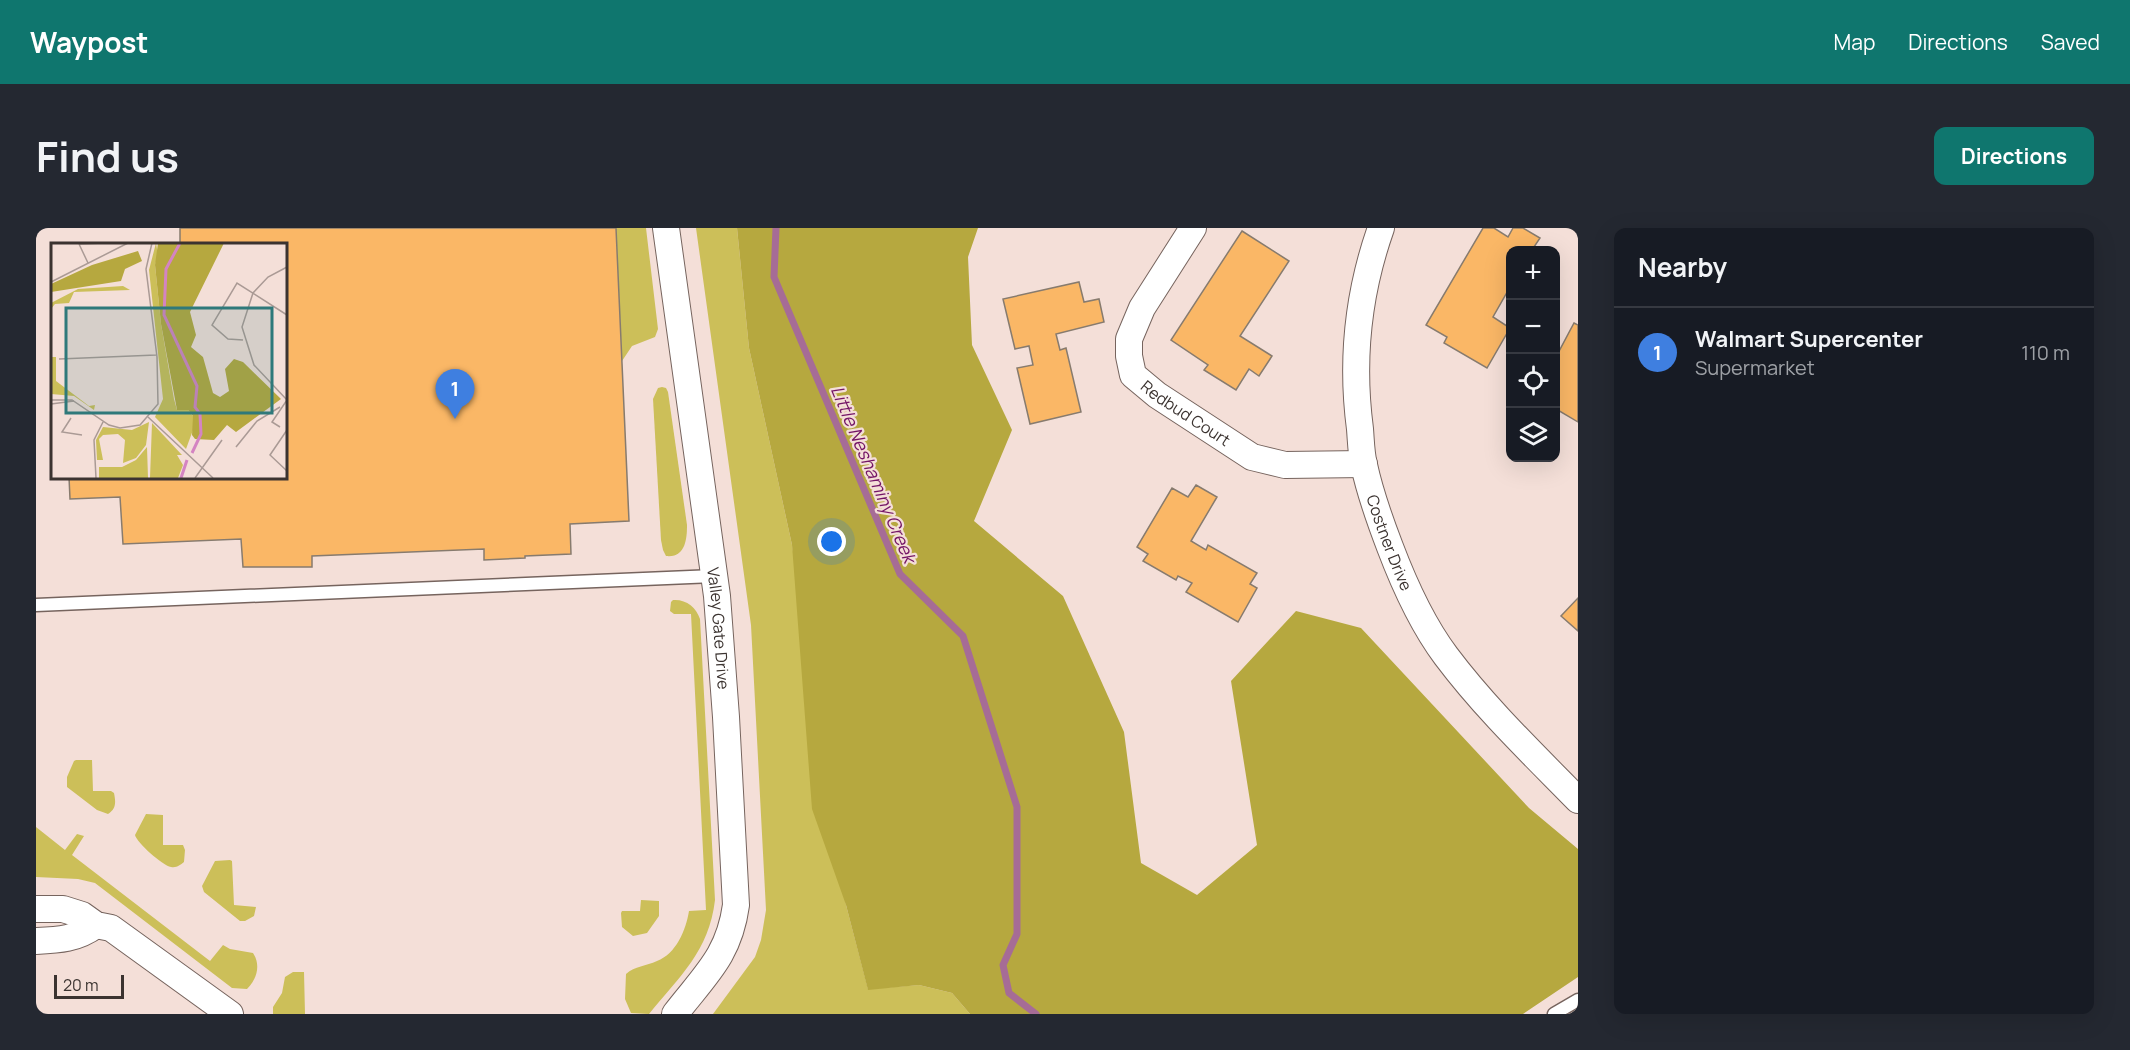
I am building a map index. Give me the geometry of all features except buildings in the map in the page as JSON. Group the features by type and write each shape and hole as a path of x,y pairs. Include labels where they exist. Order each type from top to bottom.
{"street":[{"name":"Valley Gate Drive","path":"666,228 714,576 726,717 736,905 733,924 725,948 675,1014"},
{"name":"Redbud Court","path":"1193,228 1142,308 1129,339 1129,356 1133,375 1157,395 1252,458 1285,465 1364,464"},
{"name":"Costner Drive","path":"1381,228 1371,254 1364,286 1356,367 1356,403 1364,464 1379,518 1398,570 1445,655 1516,737 1578,800"},
{"path":"36,909 63,909 82,915 96,925 111,928 230,1014"},
{"path":"36,941 67,939 83,934 96,925"}],"lane":[{"path":"36,605 714,576"},
{"path":"1554,1014 1578,1000"}],"shaded area":[{"path":"616,228 646,228 658,329 655,337 632,346 622,361"},
{"path":"696,228 737,228 749,348 792,545 846,905 868,989 919,985 952,993 970,1014 713,1014 755,957 761,940 766,910 751,625"},
{"path":"737,228 978,228 968,257 972,345 1012,430 974,521 1063,596 1124,732 1141,863 1197,895 1257,845 1231,681 1296,611 1361,628 1529,808 1578,849 1578,977 1523,1014 970,1014 952,993 919,985 868,990 846,905 812,809 792,545 749,348"},
{"path":"662,387 668,392 687,525 684,547 672,556 666,556 661,540 653,399 658,388"},
{"path":"673,600 690,605 700,619 715,900 707,934 682,975 649,1014 631,1013 625,999 626,974 633,969 664,958 679,941 689,911 706,910 691,614 674,614 670,611"},
{"path":"76,760 92,760 93,791 114,793 115,805 108,814 97,810 67,787 67,777"},
{"path":"146,814 163,815 163,845 183,845 184,862 180,865 171,867 162,862 137,839 135,835"},
{"path":"36,827 65,850 77,834 84,836 72,855 210,961 223,945 230,949 253,953 257,967 255,976 247,989 232,988 95,883 78,879 36,877"},
{"path":"215,861 232,861 234,905 256,907 254,916 245,921 240,921 204,892 202,886"},
{"path":"641,900 659,901 659,916 647,933 633,936 622,927 621,913 622,911 640,911"},
{"path":"293,972 304,972 305,1014 273,1014 273,1007 282,993 285,977"}],"waterway":[{"name":"Little Neshaminy Creek","path":"776,228 774,277 900,574 963,636 1017,807 1017,934 1003,965 1009,993 1036,1014"}],"place":[{"name":"Walmart Supercenter","path":"455,419"}]}
